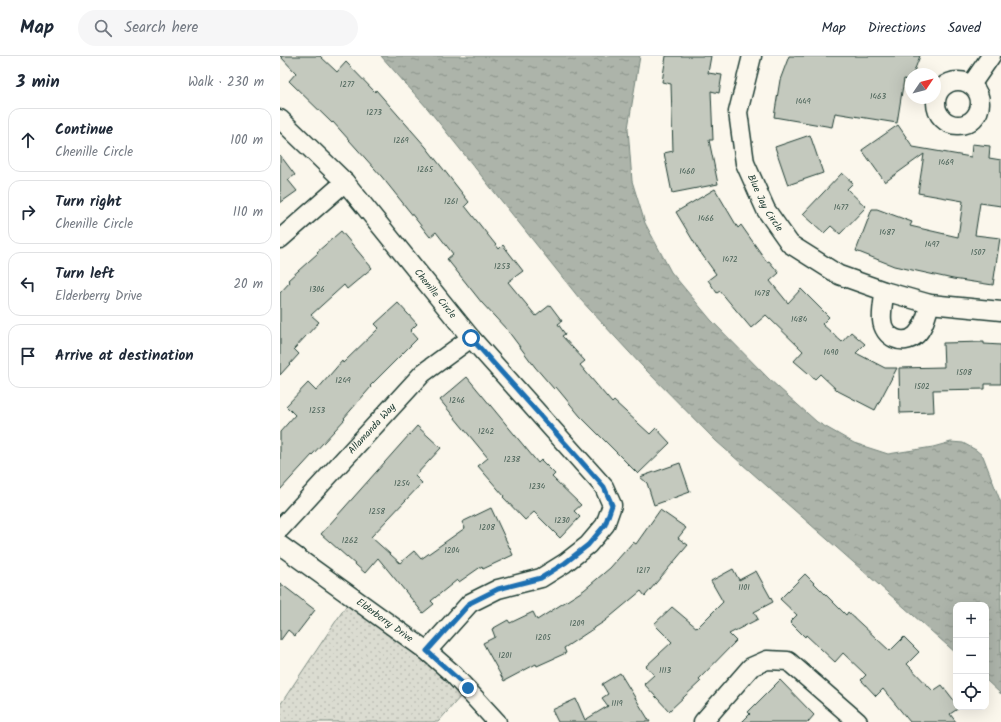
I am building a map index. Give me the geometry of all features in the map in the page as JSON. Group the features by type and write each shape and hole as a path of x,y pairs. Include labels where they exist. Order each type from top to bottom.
{"street":[{"name":"Blue Jay Circle","path":"752,56 738,112 745,163 766,210 790,244 839,276 884,291 930,304 1001,311"},
{"path":"971,85 991,56"},
{"name":"Chenille Circle","path":"280,119 345,182 471,338 604,487 612,505 605,525 588,545 571,559 541,578 498,589 470,603 427,651"},
{"path":"280,239 345,182"},
{"path":"884,291 882,320 885,331 898,341 908,340 917,335 923,325 930,304"},
{"name":"Allamanda Way","path":"280,528 423,373 471,338"},
{"name":"Elderberry Drive","path":"280,545 427,651 451,672 497,722"},
{"path":"703,722 751,667 766,660 788,661 858,722"}],"shaded area":[{"path":"352,597 468,688 438,722 280,722 280,705"}],"water":[{"path":"381,56 640,56 628,128 632,181 645,223 671,272 711,320 769,379 817,422 854,443 888,454 933,447 951,442 963,443 976,450 983,456 1001,503 1001,694 989,683 989,602 953,602 953,650 716,441 642,366 579,298 428,109"}],"building":[{"path":"280,56 320,56 337,72 346,62 375,92 376,90 426,147 469,202 465,206 499,249 503,245 523,271 508,282 536,316 550,305 562,321 558,324 565,334 562,336 585,361 580,365 612,403 614,401 650,434 656,428 670,443 638,474 580,416 556,387 554,389 535,367 508,331 482,303 447,259 453,254 436,232 430,237 382,177 333,122 332,123 289,81 296,73"},
{"path":"666,56 711,56 708,73 722,75 719,93 711,91 713,140 709,140 718,184 672,193 664,153 673,151 671,84 662,82"},
{"path":"789,56 920,56 915,68 905,68 905,79 897,123 835,113 832,127 774,117 780,80"},
{"path":"898,125 913,147 971,157 972,144 990,146 989,158 1001,160 1001,206 980,203 975,235 1000,238 993,285 953,279 894,266 856,251 872,209 877,209 912,222 910,226 958,237 963,201 918,193 924,154 885,182 862,150"},
{"path":"810,135 823,173 788,185 775,147"},
{"path":"280,155 295,175 288,180 297,191 280,203"},
{"path":"842,173 853,183 847,189 866,207 840,234 831,226 824,233 803,214"},
{"path":"715,189 738,228 741,225 767,262 769,261 779,273 770,281 788,303 801,289 829,317 822,324 842,342 851,332 865,344 856,353 885,368 897,368 875,410 838,391 820,374 815,379 794,361 803,351 766,315 751,328 720,291 717,293 708,280 716,274 698,249 676,212"},
{"path":"341,231 372,268 347,289 344,285 311,315 319,322 294,349 299,354 280,375 280,293 290,282 288,280"},
{"path":"398,303 417,324 410,331 417,339 370,386 371,387 344,418 345,419 280,490 280,432 295,415 286,406 308,383 316,391 342,361 343,363 379,328 375,324"},
{"path":"984,342 984,344 1001,345 1001,384 985,384 985,389 933,390 934,412 900,413 899,368 944,367 943,343"},
{"path":"467,377 538,463 541,460 555,474 552,477 581,505 574,511 580,517 560,538 534,512 525,520 503,497 504,496 478,466 488,458 440,400"},
{"path":"417,426 441,448 415,476 422,483 371,537 400,563 414,551 421,559 465,528 462,522 491,508 513,555 483,569 482,566 459,582 457,580 431,601 434,604 423,613 378,558 365,573 321,534"},
{"path":"680,463 690,492 654,505 647,483 640,477"},
{"path":"660,510 686,528 678,538 688,545 645,596 641,591 605,621 564,648 566,653 537,666 536,664 504,681 483,643 495,637 492,629 508,620 510,623 533,612 537,620 584,590 610,568 633,542 636,544"},
{"path":"733,569 739,580 756,571 773,602 754,612 758,619 729,634 736,641 699,679 701,681 669,711 644,684 654,675 646,666 672,642 654,624 672,607 697,628 723,602 711,581"},
{"path":"805,574 846,615 848,612 890,651 904,637 919,652 907,664 933,691 942,685 953,699 953,710 956,710 950,714 956,722 910,722 883,689 876,696 861,680 866,675 843,653 835,662 806,635 805,637 790,622 797,615 780,599"},
{"path":"280,583 315,610 295,636 288,630 280,641"},
{"path":"620,673 650,722 558,722 552,710 576,699 585,720 608,706 602,698 608,694 602,684"},
{"path":"780,680 814,715 808,722 742,722 750,714 748,712"}],"route":[{"path":"468,688 427,651 470,603 498,589 541,578 565,563 588,545 605,525 612,505 604,487 471,338"}]}
